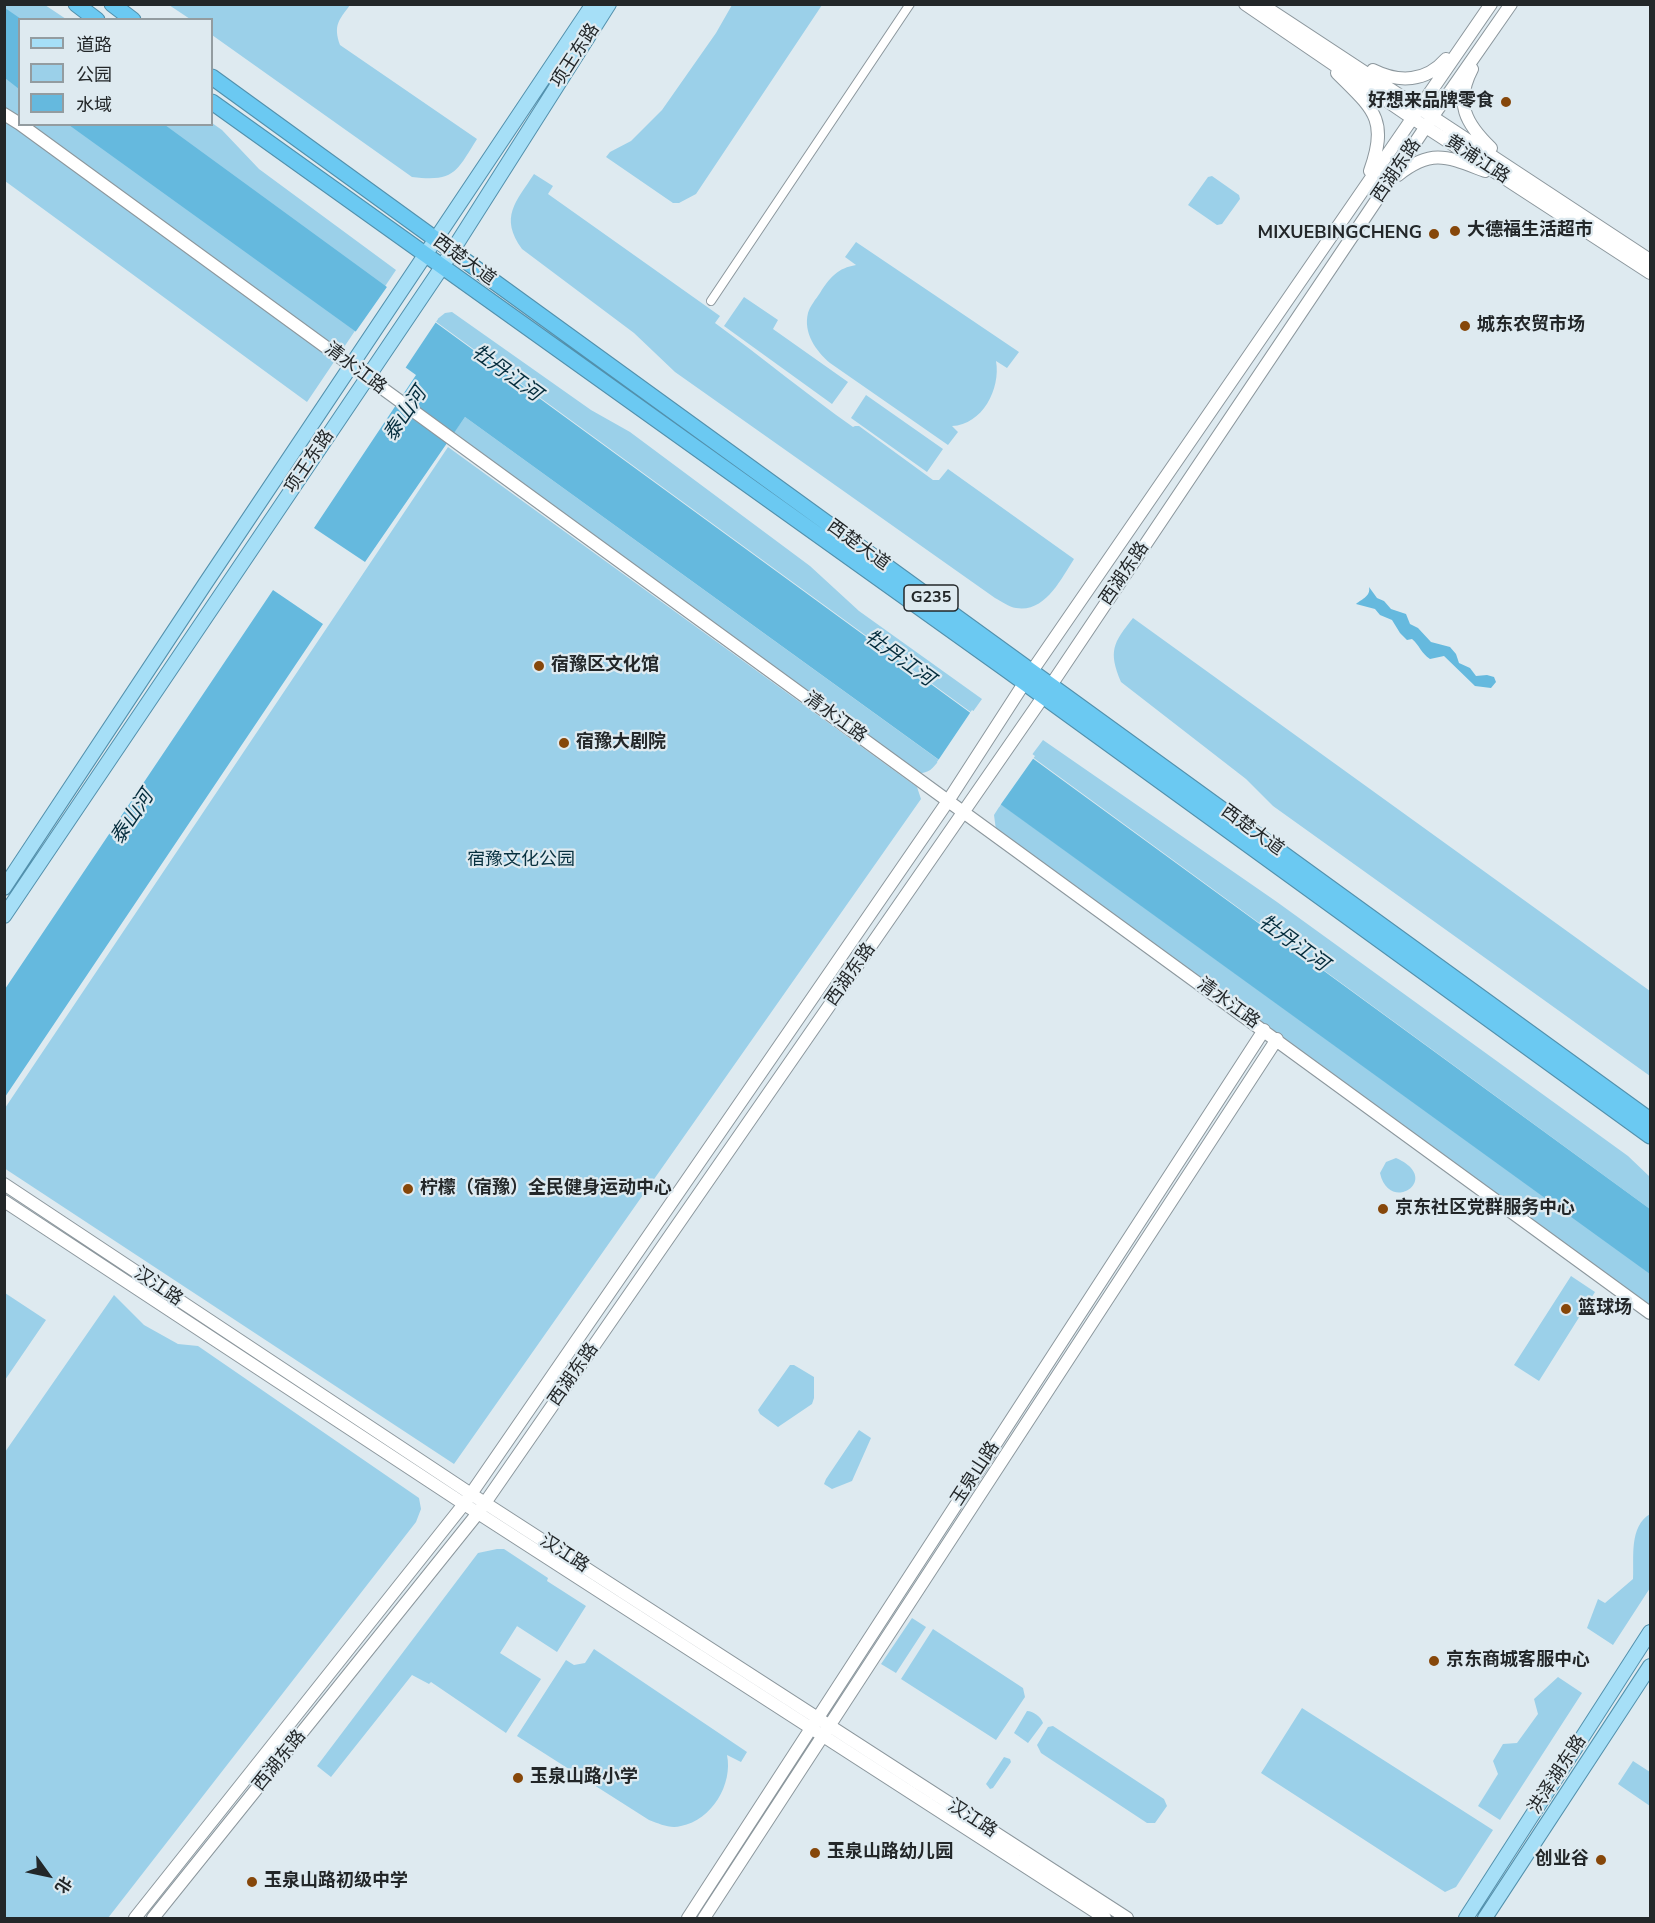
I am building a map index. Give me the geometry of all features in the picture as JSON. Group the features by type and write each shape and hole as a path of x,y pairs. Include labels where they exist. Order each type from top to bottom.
{"highway":[{"path":"76,4 94,18"},
{"path":"112,4 130,18"},
{"name":"西楚大道","path":"213,78 1650,1136"},
{"name":"西楚大道","path":"213,103 425,256 1028,677"},
{"name":"西楚大道","path":"1047,691 1650,1120"}],"main road":[{"name":"项王东路","path":"4,888 594,4"},
{"name":"项王东路","path":"4,916 452,252 609,4"},
{"name":"洪泽湖东路","path":"1466,1918 1650,1632"},
{"name":"洪泽湖东路","path":"1485,1918 1650,1666"}],"street":[{"path":"711,301 910,4"},
{"name":"黄浦江路","path":"1245,4 1314,45 1510,175 1650,273"},
{"name":"黄浦江路","path":"1261,4 1314,45"},
{"path":"1314,45 1386,77 1407,80 1433,71 1441,64 1491,4"},
{"name":"西湖东路","path":"135,1918 467,1499 948,801 1028,677 1491,4"},
{"path":"1508,8 1470,72 1463,104 1467,119 1510,175"},
{"name":"西湖东路","path":"153,1918 482,1508 973,800 1508,8"},
{"path":"1314,45 1372,110 1378,128 1378,145 1369,172 1348,210"},
{"name":"清水江路","path":"4,114 18,123"},
{"name":"清水江路","path":"23,126 1650,1313"},
{"path":"1365,219 1399,174 1414,163 1433,157 1453,159 1510,175"},
{"name":"黄浦江路","path":"1510,175 1650,260"},
{"name":"玉泉山路","path":"688,1918 1264,1030"},
{"name":"玉泉山路","path":"704,1918 1277,1039"},
{"name":"汉江路","path":"4,1184 467,1499"},
{"name":"汉江路","path":"4,1201 814,1723 1105,1918"},
{"name":"汉江路","path":"826,1731 1127,1918"}],"green space":[{"path":"5,5 45,5 64,18 18,18 18,126 213,126 213,124 222,130 259,169 396,270 307,402 5,181"},
{"path":"169,5 350,5 338,23 337,32 340,45 477,139 459,167 453,172 437,178 412,177 213,36 213,18 188,18"},
{"path":"732,5 822,5 696,194 679,203 673,203 606,157 610,152 631,141 662,110 716,33"},
{"path":"534,174 553,186 548,194 720,316 715,323 853,427 859,426 933,480 939,480 948,469 1074,559 1058,585 1044,600 1026,608 1013,607 995,598 675,372 634,333 522,249 515,238 511,219 516,202"},
{"path":"1212,176 1239,195 1240,199 1222,224 1217,225 1188,205 1208,177"},
{"path":"856,242 1019,352 1007,368 996,361 995,383 987,404 972,419 952,426 958,432 948,445 830,363 812,341 807,328 809,310 831,278 844,268 856,265 845,257"},
{"path":"744,297 778,320 773,329 848,382 832,404 724,326"},
{"path":"452,312 591,410 630,432 810,566 859,611 982,699 972,713 435,321 445,313"},
{"path":"866,395 943,449 927,472 851,418"},
{"path":"465,417 939,760 932,769 915,773 452,435"},
{"name":"宿豫文化公园","path":"448,447 917,787 921,799 454,1464 4,1168 5,1108"},
{"path":"1133,618 1650,991 1650,1076 1273,806 1246,779 1121,682 1115,662 1115,648 1121,634"},
{"path":"1043,740 1277,902 1628,1156 1650,1177 1650,1209 1031,756"},
{"path":"1001,804 1650,1273 1650,1309 996,830 994,815"},
{"path":"1396,1158 1409,1166 1415,1175 1414,1183 1402,1192 1393,1191 1385,1185 1380,1173 1386,1162"},
{"path":"1571,1276 1595,1292 1539,1381 1514,1365"},
{"path":"5,1293 46,1320 5,1380"},
{"path":"114,1295 144,1325 178,1344 198,1346 419,1498 421,1509 416,1522 108,1918 5,1918 5,1452"},
{"path":"790,1365 814,1377 814,1398 812,1404 778,1427 758,1410"},
{"path":"859,1430 871,1438 852,1481 832,1489 824,1484 826,1479"},
{"path":"1650,1514 1650,1588 1613,1645 1587,1628 1598,1599 1605,1603 1633,1579 1636,1534 1643,1520"},
{"path":"504,1549 586,1606 557,1652 517,1626 500,1653 541,1679 506,1733 431,1682 429,1684 412,1675 331,1777 317,1766 478,1553"},
{"path":"912,1618 926,1627 896,1673 881,1664"},
{"path":"933,1629 1023,1688 1025,1697 996,1740 901,1679"},
{"path":"594,1649 747,1752 741,1762 727,1755 727,1777 723,1789 711,1809 702,1816 677,1827 665,1826 649,1820 517,1736 566,1660 574,1665 585,1663"},
{"path":"1558,1677 1582,1693 1500,1820 1478,1806 1498,1774 1493,1761 1503,1744 1517,1743 1538,1714 1534,1699"},
{"path":"1302,1708 1493,1830 1456,1887 1445,1892 1261,1773"},
{"path":"1027,1711 1036,1715 1043,1723 1028,1743 1014,1733"},
{"path":"1053,1726 1164,1799 1167,1806 1155,1823 1147,1823 1041,1753 1037,1745 1048,1727"},
{"path":"1004,1757 1010,1759 1011,1762 990,1789 986,1784"},
{"path":"1633,1761 1650,1772 1650,1806 1618,1784"}],"water":[{"path":"5,8 20,18 18,88 5,78"},
{"path":"70,126 166,126 1650,1209 1650,1274 465,417 365,562 314,528 416,375"},
{"path":"1369,587 1377,598 1384,601 1391,609 1406,614 1410,624 1418,628 1431,642 1450,647 1459,663 1470,668 1476,676 1494,677 1496,682 1491,688 1475,686 1444,656 1430,659 1427,657 1412,639 1407,640 1400,633 1392,620 1380,615 1375,609 1356,604 1367,595"},
{"name":"泰山河","path":"273,590 323,624 5,1097 5,989"}],"pier":[{"path":"389,284 438,319 404,370 354,334"},
{"path":"972,710 1035,756 999,807 937,762"}],"place":[{"name":"好想来品牌零食","path":"1506,102"},
{"name":"大德福生活超市","path":"1455,231"},
{"name":"MIXUEBINGCHENG","path":"1434,234"},
{"name":"城东农贸市场","path":"1465,326"},
{"name":"宿豫区文化馆","path":"539,666"},
{"name":"宿豫大剧院","path":"564,743"},
{"name":"柠檬（宿豫）全民健身运动中心","path":"408,1189"},
{"name":"京东社区党群服务中心","path":"1383,1209"},
{"name":"篮球场","path":"1566,1309"},
{"name":"京东商城客服中心","path":"1434,1661"},
{"name":"玉泉山路小学","path":"518,1778"},
{"name":"玉泉山路幼儿园","path":"815,1853"},
{"name":"创业谷","path":"1601,1860"},
{"name":"玉泉山路初级中学","path":"252,1882"}],"water label":[{"name":"牡丹江河","path":"506,374"},
{"name":"牡丹江河","path":"899,659"},
{"name":"牡丹江河","path":"1293,944"}]}
